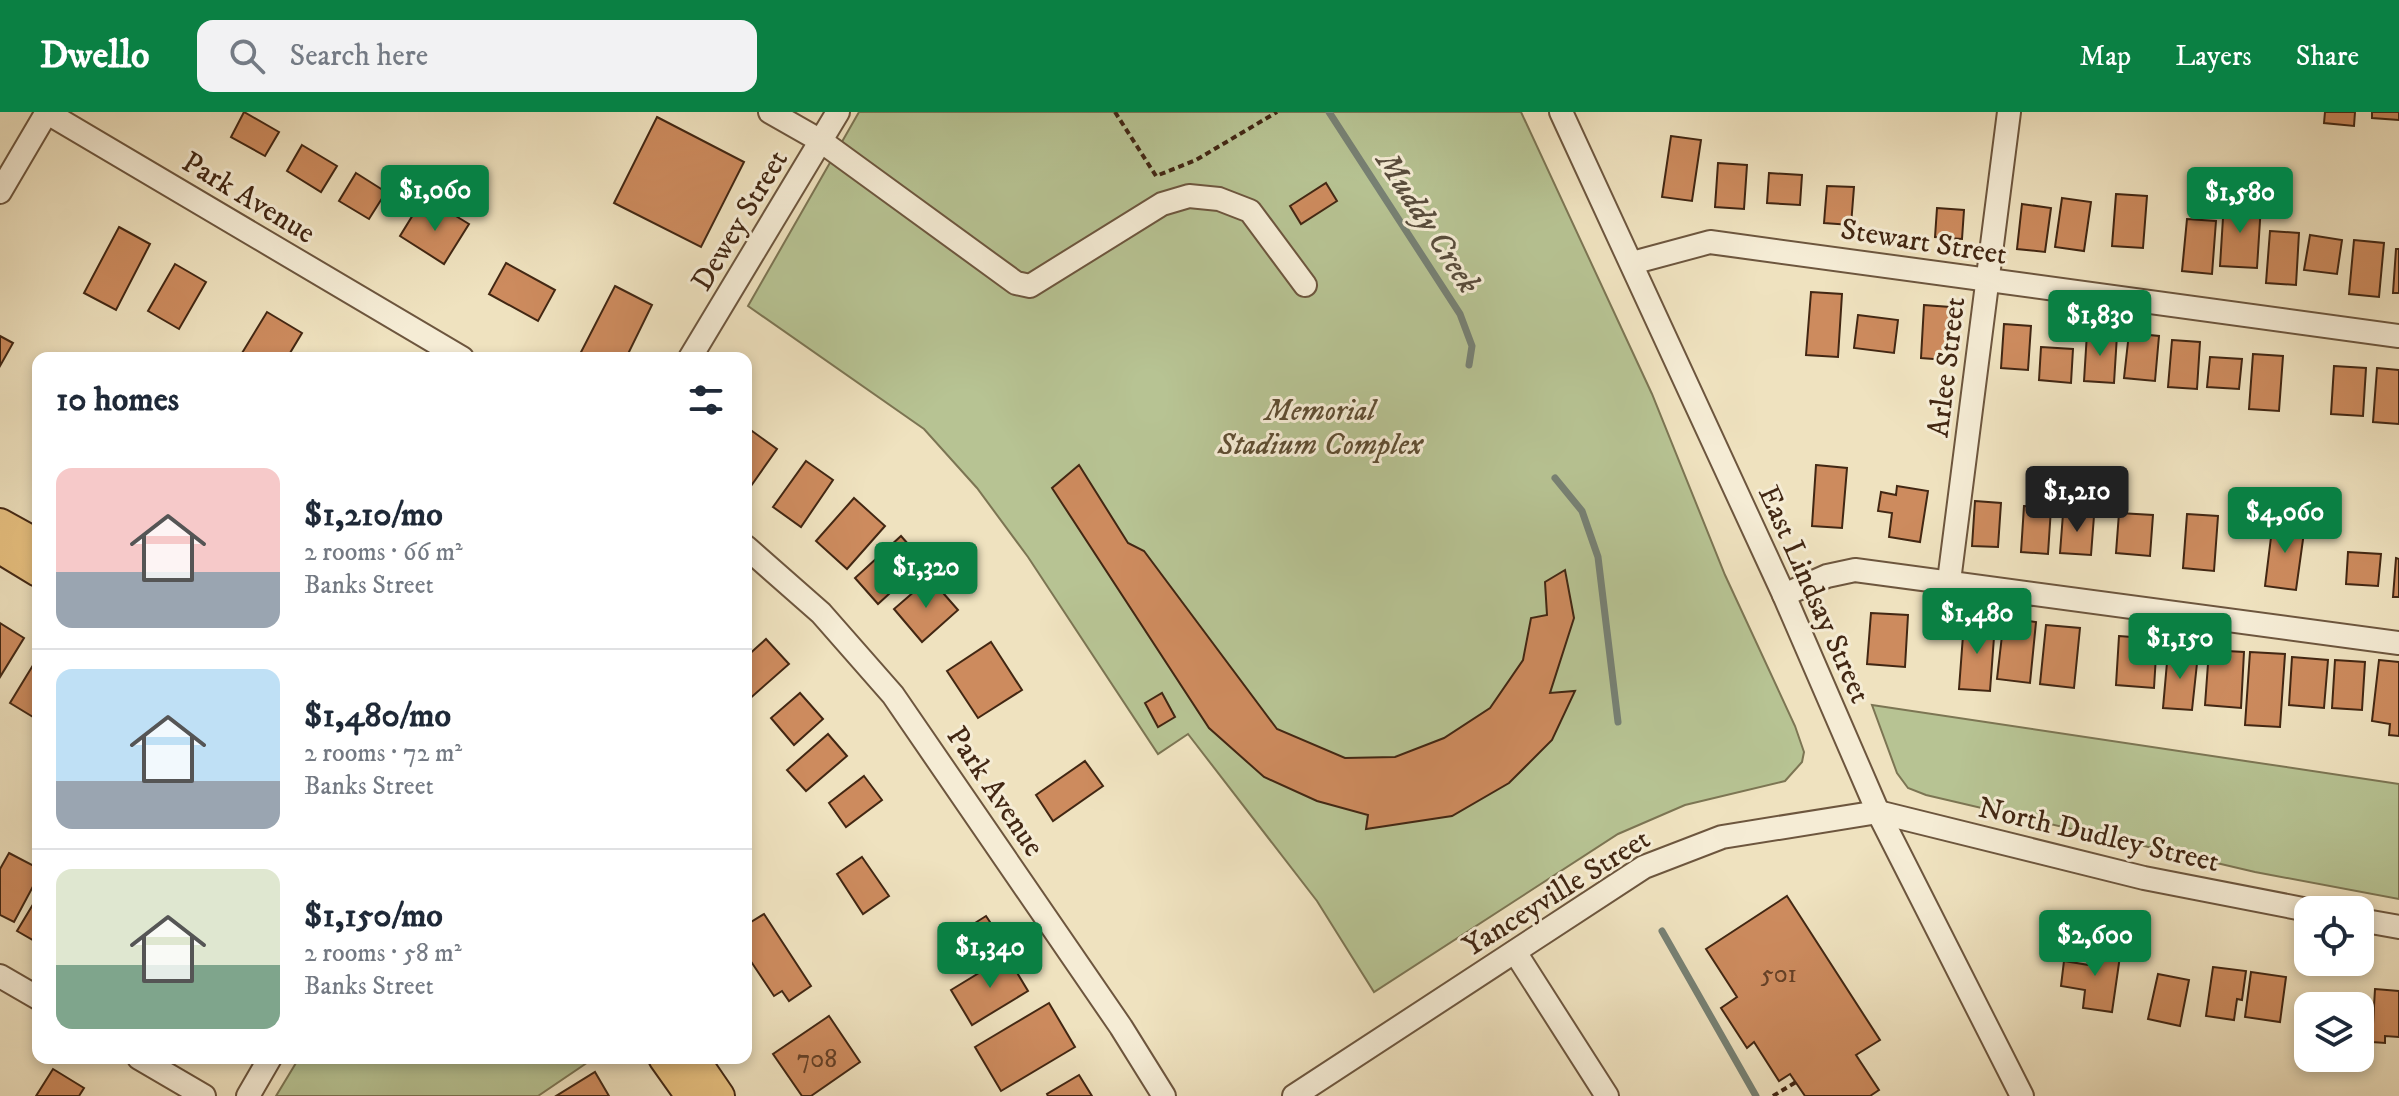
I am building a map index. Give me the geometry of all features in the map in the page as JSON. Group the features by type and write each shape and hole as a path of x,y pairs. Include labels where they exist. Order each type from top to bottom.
{"main road":[{"path":"0,523 32,541"},
{"path":"0,549 32,568"},
{"path":"667,1064 690,1096"},
{"path":"698,1064 720,1096"}],"street":[{"path":"0,192 47,112"},
{"name":"Park Avenue","path":"47,112 452,352"},
{"path":"770,112 821,141 1016,283 1030,286 1162,204 1189,196 1219,199 1250,211 1305,285"},
{"name":"Dewey Street","path":"694,352 838,112"},
{"name":"East Lindsay Street","path":"1561,112 1784,595 1878,812 2022,1096"},
{"name":"Arlee Street","path":"1949,581 2009,112"},
{"name":"Stewart Street","path":"1632,263 1710,242 1787,250 1988,281 2399,336"},
{"name":"Park Avenue","path":"752,552 821,613 908,714 1121,1027 1164,1096"},
{"path":"1784,595 1827,576 1855,570 2399,643"},
{"name":"North Dudley Street","path":"1878,812 2144,878 2294,907"},
{"name":"Yanceyville Street","path":"1294,1096 1644,867 1701,843 1767,827 1878,812"},
{"path":"2374,923 2399,927"},
{"path":"1515,952 1607,1096"},
{"path":"0,976 32,995"},
{"path":"149,1064 204,1096"},
{"path":"248,1096 267,1064"}],"path":[{"path":"1115,112 1156,176 1196,160 1277,112"},
{"path":"1775,1094 1796,1082"}],"green space":[{"name":"Memorial Stadium Complex","path":"859,112 1521,112 1652,394 1725,575 1795,726 1804,752 1802,762 1785,781 1685,805 1618,834 1374,992 1317,901 1188,734 1158,754 1028,557 977,488 924,429 748,306"},
{"path":"1872,705 2399,784 2399,899 2255,872 1926,795 1908,788 1897,773"},
{"path":"295,1064 585,1064 538,1096 276,1096"}],"building":[{"path":"244,112 279,132 265,156 231,137"},
{"path":"2325,112 2355,112 2354,126 2324,123"},
{"path":"2372,112 2399,112 2399,120 2372,118"},
{"path":"657,117 744,162 701,247 614,203"},
{"path":"1671,136 1701,140 1692,201 1662,197"},
{"path":"302,145 337,166 321,192 287,171"},
{"path":"1718,163 1747,165 1744,209 1715,207"},
{"path":"356,173 386,192 369,219 339,201"},
{"path":"1769,173 1802,175 1800,205 1767,203"},
{"path":"1326,183 1337,201 1301,224 1290,206"},
{"path":"1827,186 1854,187 1851,225 1824,223"},
{"path":"2116,194 2147,196 2143,248 2112,246"},
{"path":"2062,198 2091,202 2084,251 2055,247"},
{"path":"2224,202 2261,205 2257,268 2220,266"},
{"path":"2022,204 2051,208 2045,252 2017,249"},
{"path":"441,207 469,224 444,264 400,236 416,210 432,220"},
{"path":"1937,208 1964,210 1962,239 1935,237"},
{"path":"2187,219 2216,221 2212,274 2182,271"},
{"path":"119,227 150,244 116,310 84,293"},
{"path":"2270,231 2299,233 2296,285 2266,283"},
{"path":"2310,235 2342,240 2337,274 2304,270"},
{"path":"2354,240 2384,243 2379,297 2349,294"},
{"path":"2396,249 2399,249 2399,293 2393,293"},
{"path":"506,263 555,290 538,321 489,294"},
{"path":"175,264 206,282 179,329 148,311"},
{"path":"615,286 652,305 629,352 581,352"},
{"path":"1811,292 1842,294 1838,357 1806,355"},
{"path":"1924,305 1950,307 1946,360 1921,358"},
{"path":"267,312 302,333 291,352 243,352"},
{"path":"1858,315 1898,320 1894,353 1854,348"},
{"path":"2004,324 2031,326 2028,370 2001,368"},
{"path":"2087,333 2117,335 2114,383 2084,381"},
{"path":"2129,333 2159,336 2155,381 2124,378"},
{"path":"0,336 13,343 0,366"},
{"path":"2172,340 2200,342 2197,389 2168,387"},
{"path":"2041,347 2073,349 2071,383 2039,380"},
{"path":"2253,354 2283,356 2279,411 2249,409"},
{"path":"2210,357 2242,359 2239,389 2207,387"},
{"path":"2334,366 2366,368 2363,416 2331,414"},
{"path":"2377,368 2399,370 2399,424 2373,422"},
{"path":"752,431 777,449 752,485"},
{"path":"806,461 833,480 801,527 773,507"},
{"path":"1079,465 1128,543 1144,551 1277,729 1345,758 1395,757 1444,738 1490,708 1523,660 1531,618 1547,615 1545,582 1565,570 1574,618 1550,693 1575,691 1552,740 1509,783 1452,816 1366,829 1368,815 1317,801 1264,777 1209,728 1052,488"},
{"path":"1816,465 1847,468 1842,528 1812,526"},
{"path":"1897,486 1928,491 1920,542 1889,537 1892,513 1878,511 1881,492 1896,495"},
{"path":"854,498 885,526 847,569 816,541"},
{"path":"1975,501 2001,503 1998,547 1972,546"},
{"path":"2024,506 2051,508 2048,554 2021,552"},
{"path":"2119,513 2153,515 2150,556 2116,553"},
{"path":"2063,514 2094,516 2091,555 2060,553"},
{"path":"2187,514 2218,516 2214,571 2183,568"},
{"path":"2273,521 2305,525 2296,590 2265,586"},
{"path":"901,536 924,562 878,604 855,578"},
{"path":"2348,552 2381,554 2378,586 2346,584"},
{"path":"2396,558 2399,559 2399,597 2393,597"},
{"path":"930,578 958,610 922,642 894,609"},
{"path":"1871,613 1908,615 1905,667 1867,664"},
{"path":"2004,618 2036,622 2030,683 1997,679"},
{"path":"1964,622 1995,624 1990,691 1959,689"},
{"path":"0,623 24,638 0,677"},
{"path":"2046,625 2080,628 2074,688 2040,684"},
{"path":"2119,636 2157,639 2154,688 2116,685"},
{"path":"766,639 789,664 752,697 752,652"},
{"path":"991,642 1022,690 978,718 947,671"},
{"path":"2209,650 2244,652 2241,708 2205,705"},
{"path":"2168,651 2198,654 2192,710 2163,708"},
{"path":"2250,652 2285,654 2280,727 2245,725"},
{"path":"2292,657 2328,660 2324,708 2289,705"},
{"path":"2335,660 2365,662 2362,710 2332,708"},
{"path":"2379,660 2399,662 2399,736 2389,735 2390,724 2372,721"},
{"path":"32,667 32,716 10,703"},
{"path":"800,693 823,719 794,745 771,718"},
{"path":"1162,693 1175,717 1158,727 1145,703"},
{"path":"828,734 847,756 806,791 787,770"},
{"path":"1085,761 1103,786 1053,821 1036,795"},
{"path":"864,776 882,800 846,827 829,803"},
{"path":"9,853 32,865 32,888 14,922 0,915 0,869"},
{"path":"862,857 889,896 863,914 837,874"},
{"path":"1787,896 1880,1040 1856,1055 1879,1090 1870,1096 1805,1096 1790,1074 1779,1081 1754,1042 1747,1048 1721,1008 1737,997 1706,949"},
{"path":"32,906 32,940 17,931"},
{"path":"764,914 811,986 789,1001 782,991 774,996 752,963 752,921"},
{"path":"986,916 1002,940 964,965 948,940"},
{"path":"2092,944 2121,949 2112,1012 2083,1008 2085,990 2061,986 2064,961 2089,965"},
{"path":"1007,956 1028,991 972,1025 951,990"},
{"path":"2213,967 2246,971 2242,1000 2237,999 2234,1020 2206,1016"},
{"path":"2251,972 2286,977 2280,1022 2245,1017"},
{"path":"2158,974 2189,980 2180,1026 2148,1019"},
{"path":"2375,989 2399,991 2399,1037 2385,1036 2385,1043 2374,1042"},
{"path":"1049,1003 1075,1047 1001,1091 975,1047"},
{"path":"829,1016 860,1062 811,1096 802,1096 773,1054"},
{"path":"53,1069 84,1088 79,1096 36,1096"},
{"path":"595,1072 609,1096 556,1096"},
{"path":"1079,1075 1092,1096 1048,1096 1047,1094"}],"waterway":[{"name":"Muddy Creek","path":"1329,112 1460,314 1472,346 1469,365"},
{"name":"Muddy Creek","path":"1555,478 1582,511 1598,557 1618,722"},
{"name":"Muddy Creek","path":"1662,931 1756,1096"}]}
